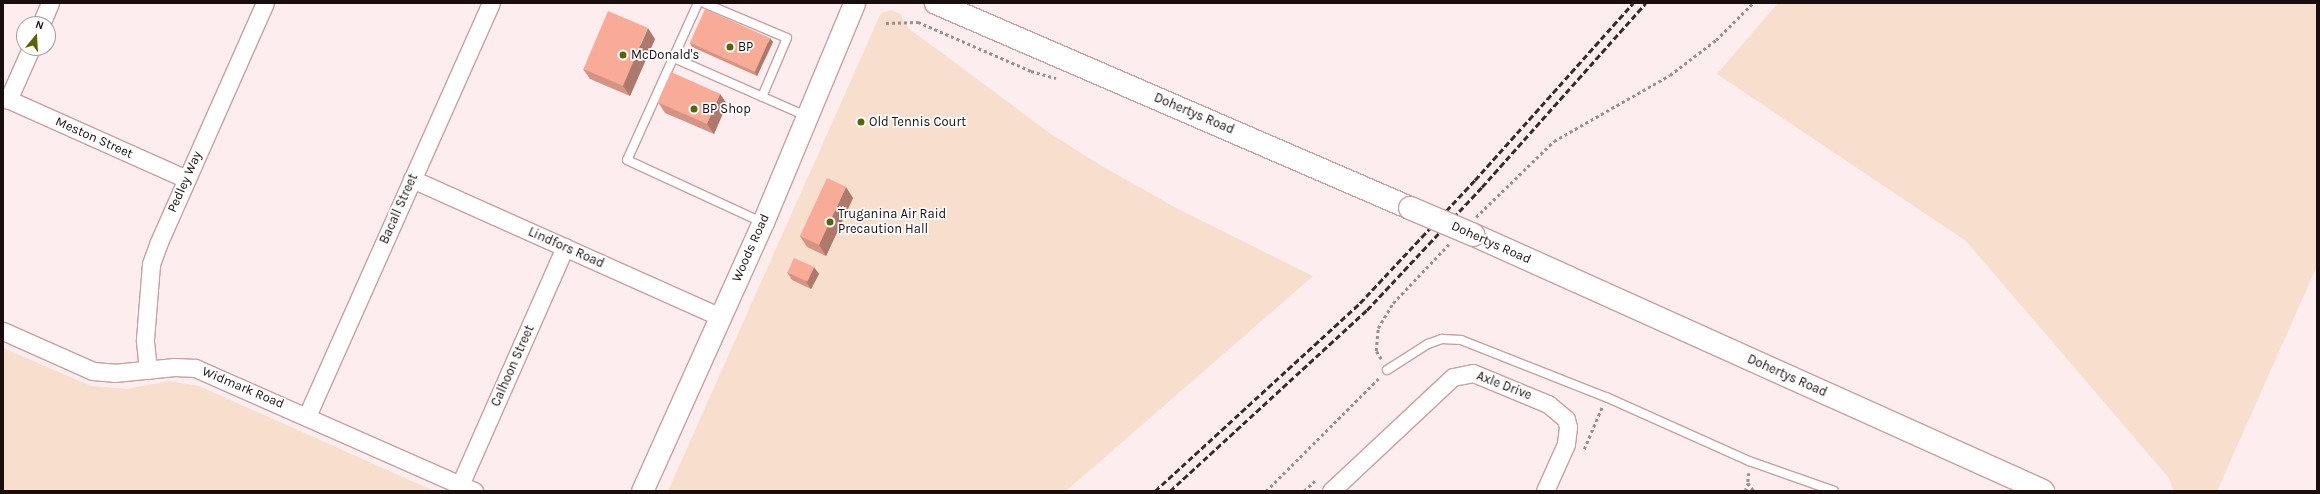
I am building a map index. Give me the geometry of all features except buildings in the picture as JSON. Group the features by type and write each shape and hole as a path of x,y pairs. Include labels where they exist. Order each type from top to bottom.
{"main road":[{"name":"Dohertys Road","path":"936,3 1410,208 1467,231 2040,490"}],"street":[{"path":"44,16 50,3"},
{"name":"Pedley Way","path":"148,370 145,339 151,264 186,179 265,3"},
{"name":"Bacall Street","path":"307,416 490,3"},
{"name":"Woods Road","path":"642,491 763,222 854,3"},
{"path":"6,98 27,56"},
{"name":"Meston Street","path":"6,98 186,179"},
{"name":"Lindfors Road","path":"412,179 720,317"},
{"name":"Calhoon Street","path":"467,488 566,247"},
{"name":"Widmark Road","path":"3,331 93,371 114,373 175,367 195,368 307,416 467,488"},
{"name":"Axle Drive","path":"1331,491 1453,377 1473,373 1548,404 1566,420 1568,427 1566,444 1545,491"}],"lane":[{"path":"698,3 627,160 763,222"},
{"path":"704,3 787,38 762,97"},
{"path":"674,58 806,116"},
{"path":"1386,370 1428,344 1442,339 1461,340 1606,397 1749,461 1834,491"}],"path":[{"path":"1266,491 1386,370 1376,351 1378,328 1393,303 1467,231 1554,141 1670,75 1716,40 1753,3"},
{"path":"886,23 918,22 1031,71"},
{"path":"1745,491 1748,483 1749,461"},
{"path":"1748,483 1754,491"}],"shaded area":[{"path":"1778,3 2317,3 2317,266 2217,491 2174,491 2168,477 1966,241 1717,74"},
{"path":"892,10 900,14 908,28 1051,134 1100,165 1176,208 1313,276 1066,491 668,491 881,13"},
{"path":"3,348 91,386 127,389 170,381 199,386 434,491 3,491"}],"railway":[{"path":"1155,491 1360,303 1475,180 1633,3"},
{"path":"1170,491 1367,310 1482,187 1646,3"}],"place":[{"name":"BP","path":"730,47"},
{"name":"McDonald's","path":"623,55"},
{"name":"BP Shop","path":"694,109"},
{"name":"Old Tennis Court","path":"861,122"},
{"name":"Truganina Air Raid Precaution Hall","path":"830,222"}]}
